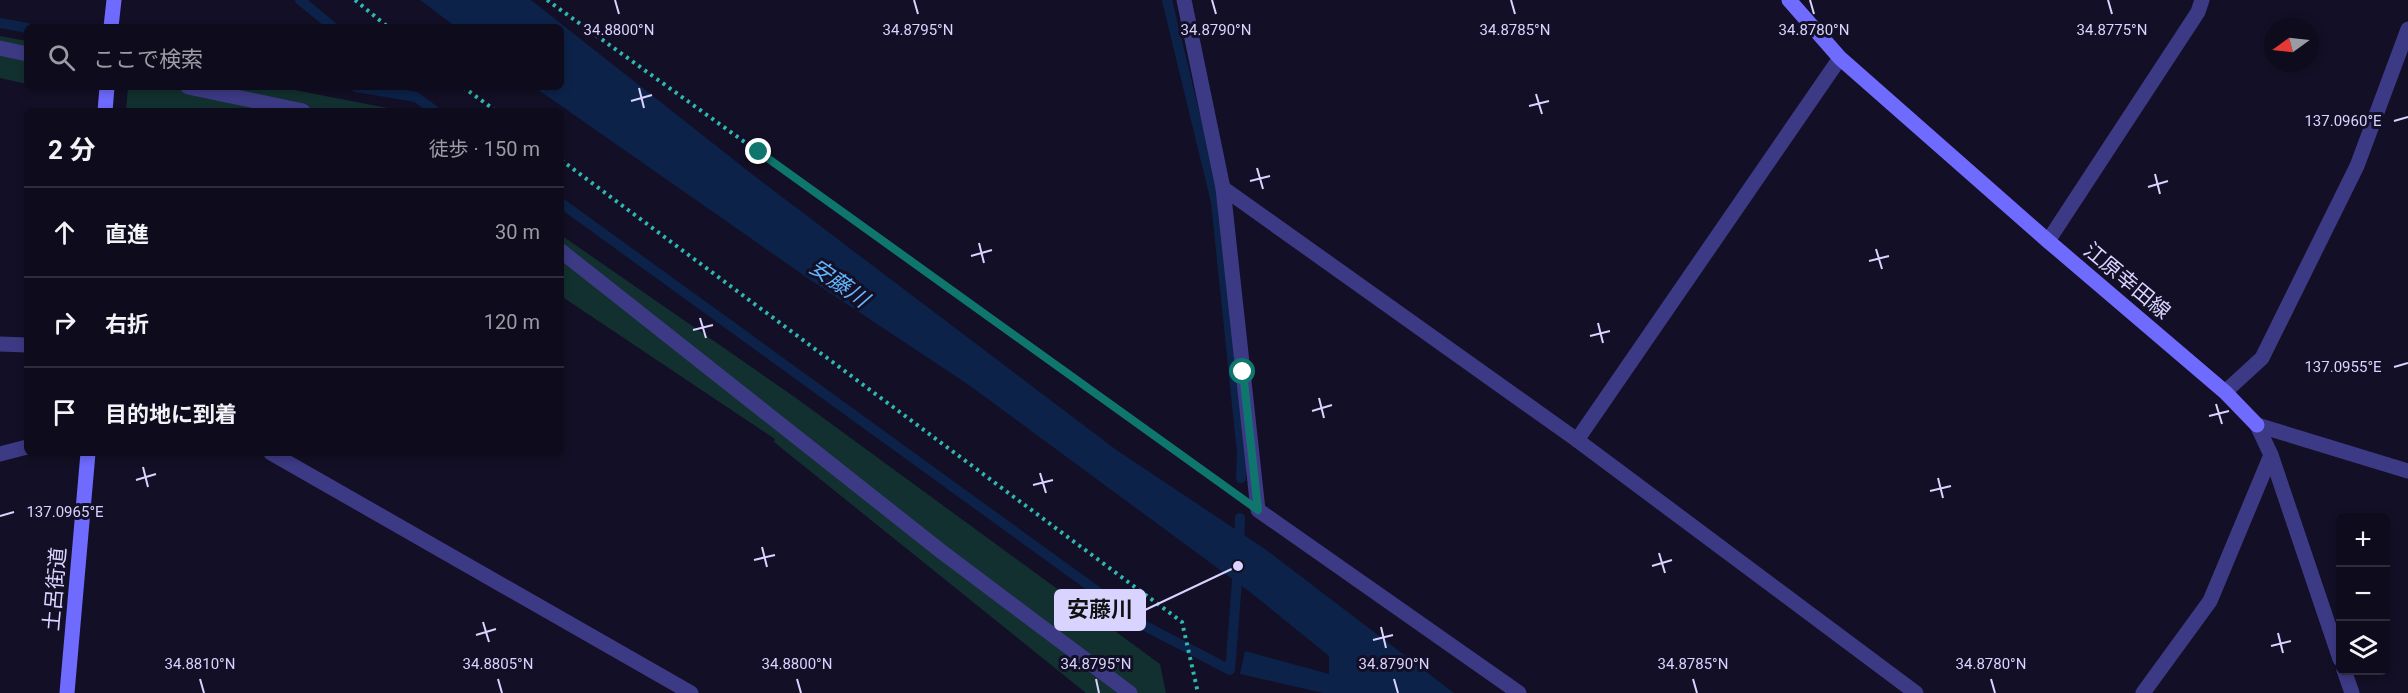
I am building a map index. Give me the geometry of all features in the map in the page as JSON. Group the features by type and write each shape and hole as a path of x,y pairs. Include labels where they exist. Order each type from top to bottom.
{"street":[{"path":"111,24 114,0"},
{"path":"1184,0 1223,188 1258,510 1520,693"},
{"name":"江原幸田線","path":"1789,0 1840,58 2048,241 2225,392 2257,425 2271,455 2336,647"},
{"path":"2048,241 2198,12 2202,0"},
{"path":"2225,392 2262,358 2357,166 2408,29"},
{"path":"0,48 24,53"},
{"path":"1577,440 1840,58"},
{"path":"105,108 107,90"},
{"path":"202,90 289,108"},
{"path":"1223,188 1577,440 1916,693"},
{"path":"564,253 942,552 1130,693"},
{"path":"0,344 24,345"},
{"path":"2257,425 2408,471"},
{"path":"0,454 24,448"},
{"path":"2143,693 2210,601 2271,455"},
{"name":"土呂街道","path":"67,693 88,456"},
{"path":"276,456 673,688 691,693"},
{"path":"2346,675 2352,693"}],"path":[{"path":"355,0 384,24"},
{"path":"547,0 1258,510"},
{"path":"467,90 492,108"},
{"path":"564,162 1182,622 1198,693"}],"green space":[{"path":"0,36 24,40 24,83 0,78"},
{"path":"128,90 294,90 388,108 126,108"},
{"path":"564,237 796,398 1160,664 1166,693 1086,693 774,442 775,439 564,298"}],"water":[{"path":"420,0 531,0 561,24 452,24"},
{"path":"564,26 757,178 1115,449 1265,549 1454,693 1323,693 1240,674 1245,651 1329,674 1329,656 1250,592 966,383 809,279 538,90 564,90"}],"waterway":[{"path":"300,0 329,24"},
{"path":"1167,0 1216,202 1242,453 1241,478"},
{"path":"0,23 24,27"},
{"path":"374,90 416,97 431,108"},
{"path":"564,205 1145,626 1230,670 1238,569"},
{"path":"1239,545 1240,518"}],"place":[{"name":"安藤川","path":"1238,566"}],"route":[{"path":"759,152 1258,510 1243,372"}]}
